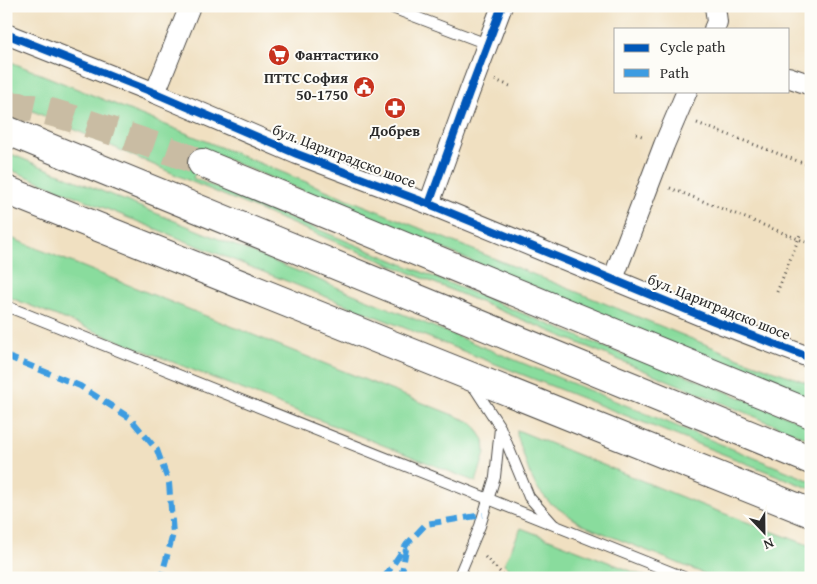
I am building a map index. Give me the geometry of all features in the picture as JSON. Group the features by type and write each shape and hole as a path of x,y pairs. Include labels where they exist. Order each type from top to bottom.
{"highway":[{"path":"6,130 811,460"},
{"path":"202,163 811,414"},
{"path":"6,190 811,513"}],"street":[{"path":"155,93 190,6"},
{"path":"430,204 502,6"},
{"path":"714,28 717,22 716,6"},
{"name":"бул. Цариградско шосе","path":"6,34 155,93 297,154 430,204 714,321 811,358"},
{"path":"790,78 811,86"},
{"path":"613,279 664,144 687,92"}],"lane":[{"path":"387,6 487,44"},
{"path":"6,306 686,578"},
{"path":"468,376 500,427 529,496 553,525"},
{"path":"458,578 489,499 495,477 500,427"}],"path":[{"path":"503,83 510,86"},
{"path":"677,115 811,166"},
{"path":"650,180 811,244"},
{"path":"777,292 800,235"},
{"path":"472,545 506,578"}],"green space":[{"path":"6,60 739,358 811,384 811,401 204,150 193,178 636,360 638,356 811,426 811,440 192,182 6,99"},
{"path":"6,152 811,481 811,489 6,168"},
{"path":"6,236 473,423 484,440 485,453 476,482 6,296"},
{"path":"517,430 704,506 811,546 811,578 715,578 583,525 550,503 537,488 529,472"},
{"path":"521,528 649,578 519,578 504,564"}],"tunnel":[{"path":"6,105 28,107 61,115 148,143 202,163"}],"marked path":[{"path":"6,356 80,386 130,418 157,450 169,483 173,534 161,578"},
{"path":"384,578 407,544 426,524 483,515"},
{"path":"401,578 406,549"}],"cycle path":[{"path":"429,204 502,6"},
{"path":"6,34 155,93 297,154 429,204 714,321 811,358"}],"place":[{"name":"Фантастико","path":"279,55"},
{"name":"ПТТС София 50-1750","path":"364,87"},
{"name":"Добрев","path":"395,108"}]}
